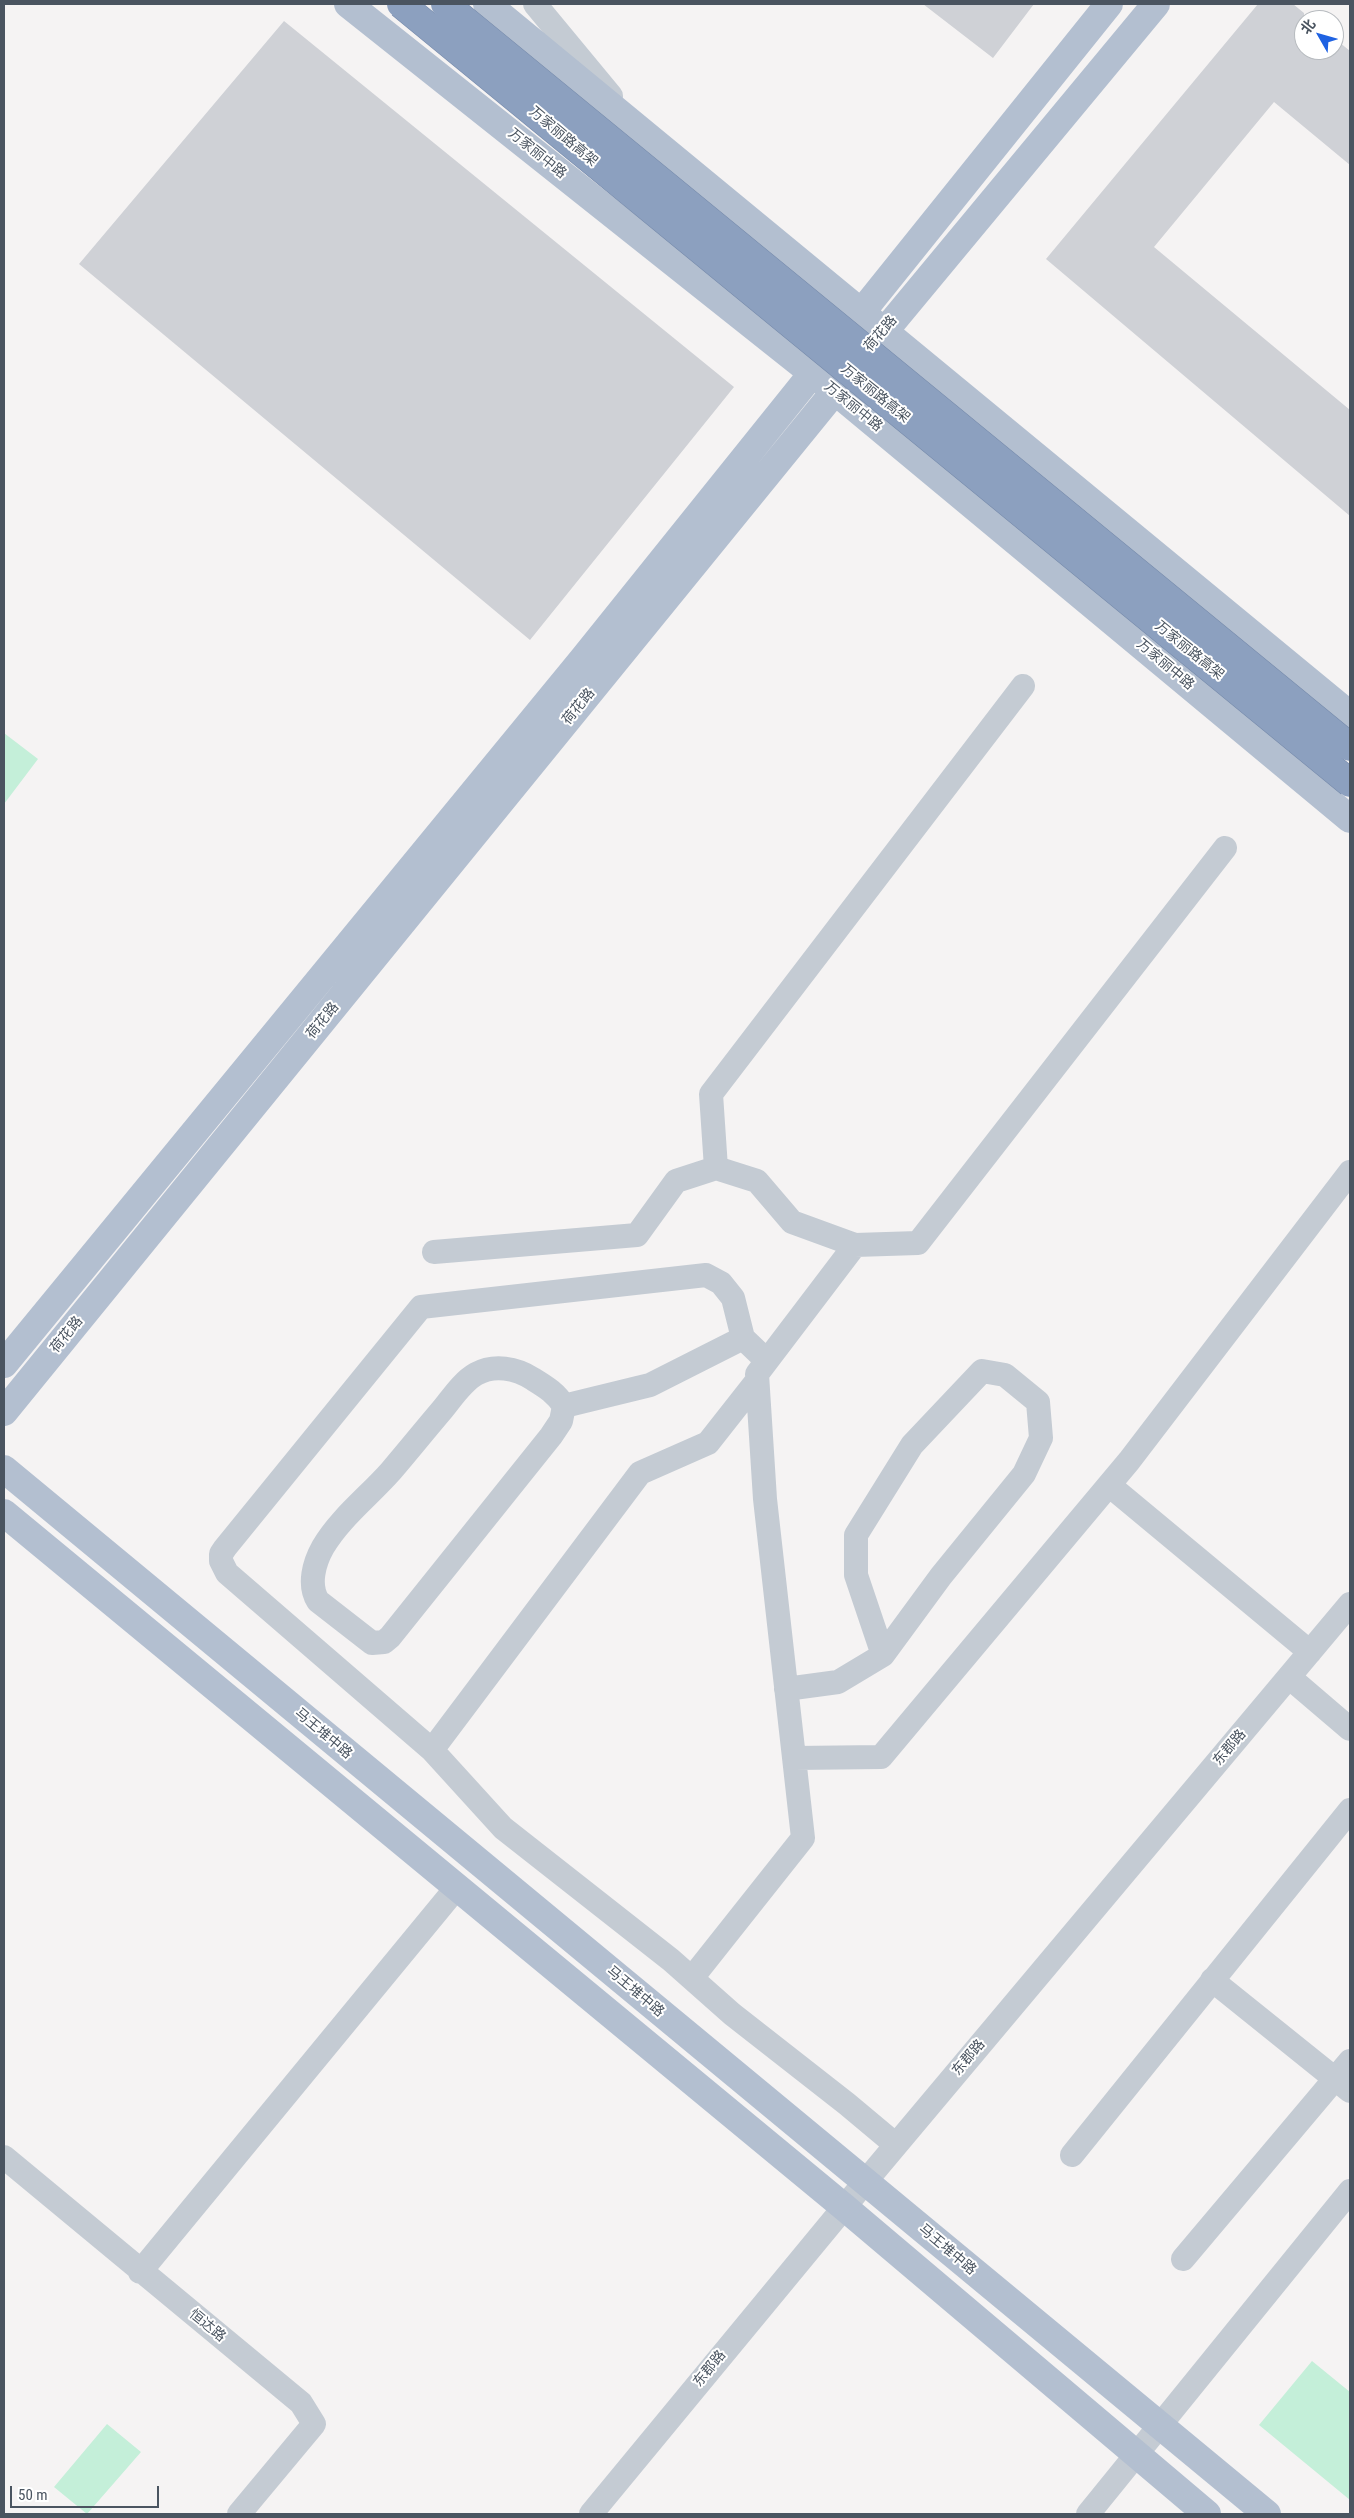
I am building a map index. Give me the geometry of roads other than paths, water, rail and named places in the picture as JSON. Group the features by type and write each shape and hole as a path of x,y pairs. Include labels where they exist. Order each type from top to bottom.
{"highway":[{"name":"万家丽路高架","path":"401,4 1350,783"},
{"name":"万家丽路高架","path":"445,4 1350,747"}],"main road":[{"name":"万家丽中路","path":"348,4 835,391 1350,819"},
{"path":"487,4 517,12 636,127 1350,715"},
{"name":"荷花路","path":"4,1364 583,659 811,372 1109,4"},
{"name":"荷花路","path":"4,1412 884,331 1156,4"},
{"name":"马王堆中路","path":"4,1470 1267,2514"},
{"path":"4,1512 844,2207 1207,2514"}],"street":[{"path":"535,4 636,127"},
{"path":"716,1168 711,1094 1024,686"},
{"path":"434,1252 637,1235 676,1181 716,1168 757,1181 792,1222 856,1245 918,1244 1225,848"},
{"path":"795,1758 881,1757 1109,1485 1350,1172"},
{"path":"692,1978 802,1838 795,1758 765,1499 756,1382 757,1374 766,1360 856,1245"},
{"path":"766,1360 743,1338 733,1298 721,1283 706,1275 421,1307 225,1548 221,1554 221,1561 227,1573 432,1750 503,1828 692,1978 732,2014 896,2145"},
{"path":"564,1406 650,1385 743,1338"},
{"path":"503,1368 516,1370 548,1388 564,1406 561,1421 550,1436 390,1637 384,1642 372,1643 318,1601 313,1594 312,1578 323,1546 389,1472 457,1390 475,1374 503,1368"},
{"path":"786,1688 838,1682 883,1656 941,1576 1024,1474 1041,1438 1038,1402 1005,1375 982,1371 919,1438 856,1536 856,1575 883,1656"},
{"path":"432,1750 640,1473 708,1443 756,1382"},
{"path":"1109,1485 1310,1652"},
{"name":"东郡路","path":"591,2514 844,2207 1350,1604"},
{"path":"1289,1677 1350,1729"},
{"path":"1072,2155 1350,1810"},
{"path":"140,2272 456,1887"},
{"path":"1183,2259 1345,2077 1212,1980"},
{"name":"恒达路","path":"4,2157 140,2272 301,2403 314,2424 239,2514"},
{"path":"1088,2514 1350,2191"}]}
